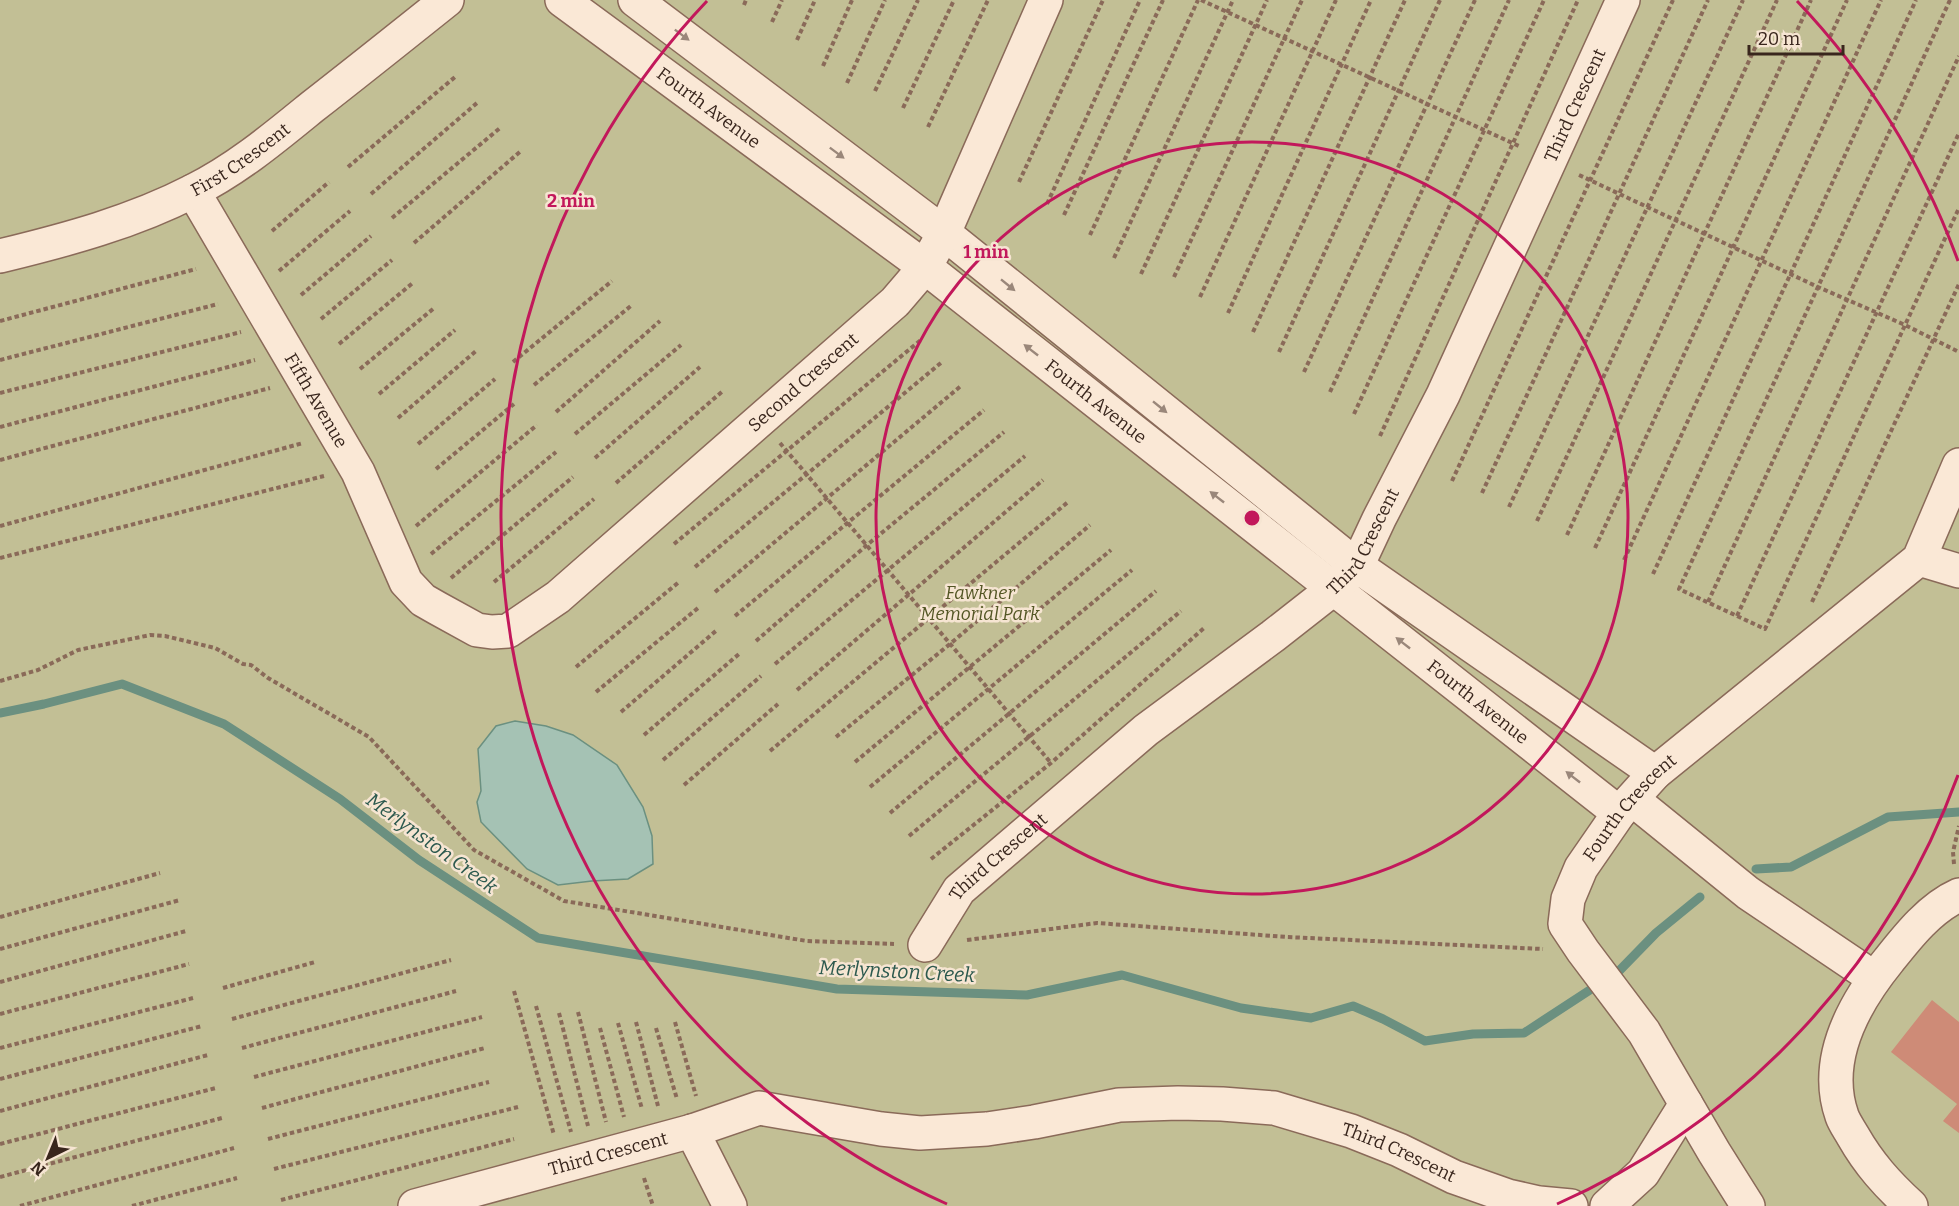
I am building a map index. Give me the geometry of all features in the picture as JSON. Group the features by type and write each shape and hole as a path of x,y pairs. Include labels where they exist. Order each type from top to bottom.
{"lane":[{"name":"First Crescent","path":"0,256 56,242 138,215 193,191 244,162 447,0"},
{"name":"Fourth Avenue","path":"562,0 925,267 1334,589 1626,806 1748,893 1874,978"},
{"name":"Fourth Avenue","path":"635,0 944,233 1357,566 1655,773"},
{"name":"Second Crescent","path":"437,608 477,630 492,633 508,632 558,597 895,302 925,267 944,233 1046,0"},
{"name":"Third Crescent","path":"925,945 959,890 1146,730 1334,589 1357,566 1443,395 1623,0"},
{"name":"Fifth Avenue","path":"193,191 358,472 406,582 423,600 437,608"},
{"name":"Fourth Crescent","path":"1748,1206 1644,1032 1565,924 1568,899 1581,868 1626,806 1655,773 1919,559 1959,465"},
{"path":"1919,559 1959,571"},
{"path":"1911,1206 1872,1167 1842,1116 1836,1088 1836,1060 1846,1027 1874,978 1912,931 1947,900 1959,895"},
{"name":"Third Crescent","path":"415,1206 692,1131 759,1108 880,1129 920,1133 987,1129 1119,1105 1178,1103 1274,1108 1351,1131 1400,1150 1454,1177 1508,1196 1539,1203 1571,1206"},
{"path":"1607,1206 1643,1173 1686,1104"},
{"path":"692,1131 730,1206"}],"path":[{"path":"772,22 782,0"},
{"path":"796,40 815,0"},
{"path":"823,66 852,0"},
{"path":"847,83 885,0"},
{"path":"876,91 918,0"},
{"path":"903,108 954,0"},
{"path":"928,127 988,0"},
{"path":"1019,182 1103,0"},
{"path":"1047,204 1140,0"},
{"path":"1064,215 1163,0"},
{"path":"1090,235 1198,0"},
{"path":"1114,258 1233,0"},
{"path":"1141,274 1267,0"},
{"path":"1174,277 1302,0"},
{"path":"1200,297 1336,0"},
{"path":"1228,313 1371,0"},
{"path":"1253,332 1405,0"},
{"path":"1279,352 1440,0"},
{"path":"1304,372 1475,0"},
{"path":"1330,392 1509,0"},
{"path":"1354,414 1544,0"},
{"path":"1380,436 1578,0"},
{"path":"1452,481 1673,0"},
{"path":"1482,494 1708,0"},
{"path":"1509,507 1743,0"},
{"path":"1538,521 1777,0"},
{"path":"1567,535 1811,0"},
{"path":"1595,548 1847,0"},
{"path":"1624,560 1881,0"},
{"path":"1653,574 1916,0"},
{"path":"1950,0 1679,589 1765,629 1959,208"},
{"path":"1708,602 1959,56"},
{"path":"348,167 455,77"},
{"path":"371,194 477,103"},
{"path":"392,219 500,128"},
{"path":"1737,616 1959,132"},
{"path":"414,243 522,150"},
{"path":"272,231 329,182"},
{"path":"279,271 350,211"},
{"path":"301,296 371,236"},
{"path":"321,319 392,260"},
{"path":"0,321 196,269"},
{"path":"513,362 612,281"},
{"path":"339,344 414,282"},
{"path":"1808,611 1959,284"},
{"path":"0,360 218,304"},
{"path":"534,385 632,305"},
{"path":"360,369 433,309"},
{"path":"556,412 660,321"},
{"path":"379,394 455,330"},
{"path":"0,393 240,332"},
{"path":"674,544 922,339"},
{"path":"575,434 681,345"},
{"path":"398,418 476,351"},
{"path":"0,427 262,358"},
{"path":"695,567 942,362"},
{"path":"595,458 700,367"},
{"path":"418,444 495,380"},
{"path":"715,592 962,385"},
{"path":"0,460 277,386"},
{"path":"616,483 724,390"},
{"path":"436,469 514,404"},
{"path":"735,616 984,410"},
{"path":"761,420 1051,763"},
{"path":"411,530 537,424"},
{"path":"756,641 1004,432"},
{"path":"0,526 314,440"},
{"path":"431,554 556,452"},
{"path":"775,664 1025,456"},
{"path":"0,558 334,474"},
{"path":"450,579 573,477"},
{"path":"797,690 1043,480"},
{"path":"494,582 594,499"},
{"path":"770,751 1068,502"},
{"path":"836,737 1090,525"},
{"path":"855,762 1111,550"},
{"path":"870,787 1132,570"},
{"path":"576,667 679,582"},
{"path":"890,813 1156,591"},
{"path":"596,692 698,608"},
{"path":"909,836 1181,611"},
{"path":"931,859 1051,763 1204,628"},
{"path":"621,712 717,630"},
{"path":"0,681 38,670 78,650 150,635 165,636 215,648 243,664 251,665 268,678 369,737 474,850 564,901 807,941 925,945 1097,923 1588,958"},
{"path":"644,735 739,654"},
{"path":"663,760 761,676"},
{"path":"684,785 778,704"},
{"path":"1957,832 1959,826"},
{"path":"0,917 160,873"},
{"path":"0,949 180,900"},
{"path":"0,981 186,932"},
{"path":"232,1019 451,960"},
{"path":"223,988 315,962"},
{"path":"0,1014 189,964"},
{"path":"242,1048 456,991"},
{"path":"514,991 557,1146"},
{"path":"0,1048 192,998"},
{"path":"536,1006 574,1141"},
{"path":"578,1012 607,1124"},
{"path":"559,1013 590,1133"},
{"path":"254,1077 482,1017"},
{"path":"636,1022 658,1106"},
{"path":"675,1022 696,1096"},
{"path":"618,1023 642,1109"},
{"path":"0,1079 202,1026"},
{"path":"600,1028 624,1118"},
{"path":"656,1028 677,1099"},
{"path":"262,1108 485,1047"},
{"path":"0,1111 208,1055"},
{"path":"268,1139 489,1082"},
{"path":"0,1144 216,1088"},
{"path":"274,1169 518,1107"},
{"path":"0,1177 222,1118"},
{"path":"281,1200 514,1139"},
{"path":"20,1206 234,1148"},
{"path":"132,1206 237,1178"}],"green space":[{"name":"Fawkner Memorial Park","path":"0,0 1959,0 1959,1206 0,1206"}],"shaded area":[{"path":"515,721 546,726 573,735 617,765 643,807 652,836 653,864 628,879 558,885 527,869 481,822 477,802 481,791 478,749 496,726"}],"building":[{"path":"1932,1000 1959,1022 1959,1133 1943,1121 1957,1104 1891,1052"}],"waterway":[{"name":"Merlynston Creek","path":"0,713 122,684 224,724 340,799 419,860 538,938 837,989 1027,995 1122,975 1241,1008 1311,1018 1353,1006 1425,1041 1473,1034 1524,1033 1619,971 1656,933 1700,897"},
{"name":"Merlynston Creek","path":"1756,869 1791,867 1888,817 1959,812"}]}
